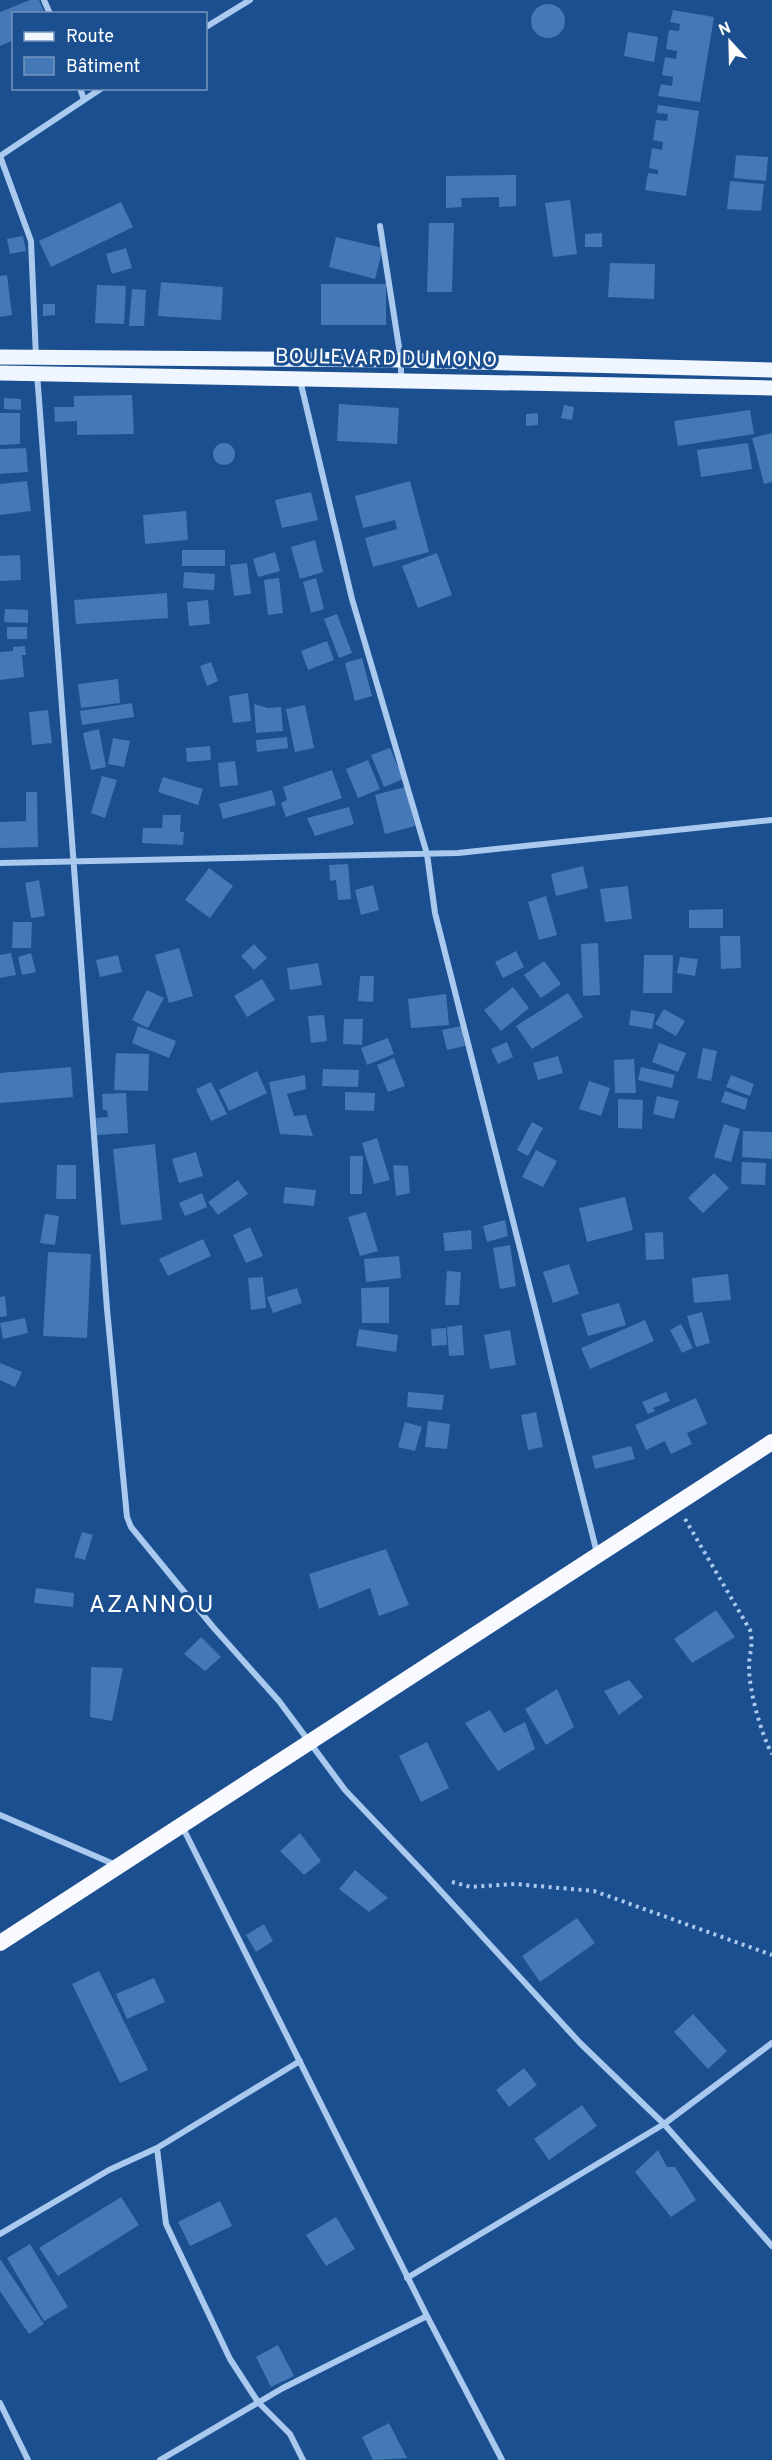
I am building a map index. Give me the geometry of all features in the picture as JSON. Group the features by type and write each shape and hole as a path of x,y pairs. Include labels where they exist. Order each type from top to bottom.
{"highway":[{"path":"0,1943 772,1442"}],"main road":[{"name":"BOULEVARD DU MONO","path":"0,357 36,365 300,379 772,388"},
{"name":"BOULEVARD DU MONO","path":"0,373 36,365 401,360 772,370"}],"street":[{"path":"207,26 250,0"},
{"path":"81,90 84,100"},
{"path":"99,90 0,156 31,241 36,365 73,860 108,1319 127,1517 131,1527 144,1544 279,1701 345,1790 428,1876 580,2043 664,2124 772,2246"},
{"path":"380,226 401,360 401,381"},
{"path":"300,379 352,599 427,854 435,913 597,1554"},
{"path":"0,863 427,854 772,820"},
{"path":"0,1815 116,1866"},
{"path":"182,1825 407,2278 502,2460"},
{"path":"407,2278 664,2124 772,2043"},
{"path":"0,2234 109,2170 157,2148 300,2061"},
{"path":"157,2148 166,2224 230,2358 258,2402 290,2434 303,2460"},
{"path":"160,2460 258,2402 427,2316"},
{"path":"0,2403 28,2460"}],"path":[{"path":"676,1503 750,1630 753,1645 749,1665 751,1695 772,1754"},
{"path":"428,1876 471,1887 515,1884 594,1892 772,1955"}],"building":[{"path":"30,0 39,0 44,12 12,12 12,41 0,46 0,12"},
{"path":"548,4 560,9 565,21 560,33 548,38 536,33 531,21 536,9"},
{"path":"673,10 714,17 700,102 658,96 661,84 672,86 673,77 662,75 665,57 676,59 677,51 666,49 669,30 679,31 680,24 670,22"},
{"path":"628,32 658,37 654,62 624,56"},
{"path":"658,105 699,111 686,196 645,190 648,173 658,174 658,170 649,168 652,148 662,150 663,142 653,140 656,120 667,121 668,114 657,113"},
{"path":"736,155 768,157 766,181 734,178"},
{"path":"516,175 516,206 499,207 499,197 461,198 462,207 446,208 446,176"},
{"path":"730,181 764,184 761,211 727,209"},
{"path":"570,200 577,254 553,257 545,203"},
{"path":"121,202 133,227 51,267 39,241"},
{"path":"429,223 454,223 452,292 427,292"},
{"path":"602,233 602,247 585,247 585,234"},
{"path":"23,236 26,251 10,254 7,239"},
{"path":"336,237 383,248 375,279 329,267"},
{"path":"126,248 132,268 112,274 106,254"},
{"path":"610,263 655,264 654,299 608,297"},
{"path":"7,275 12,315 0,317 0,276"},
{"path":"161,282 223,287 221,320 158,316"},
{"path":"321,284 386,284 386,325 321,325"},
{"path":"97,285 126,286 124,324 95,323"},
{"path":"132,289 146,290 144,326 129,326"},
{"path":"43,304 55,304 55,315 43,316"},
{"path":"132,395 134,434 77,435 77,421 55,422 54,407 74,407 74,396"},
{"path":"4,398 21,399 21,410 4,409"},
{"path":"339,404 399,408 397,444 337,441"},
{"path":"564,405 574,407 572,420 561,418"},
{"path":"750,410 754,434 678,446 674,421"},
{"path":"0,413 20,413 20,444 0,445"},
{"path":"538,413 538,425 526,426 526,414"},
{"path":"772,433 772,482 764,484 752,438"},
{"path":"220,443 228,443 235,450 235,458 228,465 220,465 213,458 213,450"},
{"path":"748,443 752,469 701,477 697,450"},
{"path":"26,448 28,472 0,474 0,449"},
{"path":"27,481 31,511 0,515 0,484"},
{"path":"410,481 429,552 373,567 365,538 397,529 395,520 363,528 355,496"},
{"path":"311,492 318,520 282,528 275,500"},
{"path":"186,511 188,540 145,544 143,515"},
{"path":"315,540 323,572 300,579 291,547"},
{"path":"182,550 225,550 225,566 182,566"},
{"path":"275,552 280,571 258,577 253,559"},
{"path":"437,553 452,595 418,608 402,566"},
{"path":"20,555 21,580 0,581 0,556"},
{"path":"247,563 251,594 234,596 230,565"},
{"path":"184,572 215,574 214,590 183,588"},
{"path":"279,578 283,613 268,615 264,580"},
{"path":"316,578 324,609 311,613 303,582"},
{"path":"167,593 168,618 76,624 74,600"},
{"path":"208,600 210,624 189,626 187,602"},
{"path":"5,609 28,610 28,623 4,622"},
{"path":"337,614 352,653 339,658 324,619"},
{"path":"7,627 27,627 27,639 7,639"},
{"path":"327,641 334,660 308,670 301,651"},
{"path":"25,646 26,655 22,655 24,677 0,680 0,652 13,651 13,647"},
{"path":"362,658 372,696 355,701 345,663"},
{"path":"211,662 218,681 207,686 200,666"},
{"path":"118,679 120,703 81,708 78,684"},
{"path":"248,693 251,721 233,723 229,696"},
{"path":"132,703 134,717 82,725 80,711"},
{"path":"254,704 268,708 281,707 283,731 256,733"},
{"path":"305,705 314,748 295,752 286,709"},
{"path":"48,710 52,743 32,745 29,712"},
{"path":"99,729 106,767 91,770 83,733"},
{"path":"287,737 288,748 257,752 256,740"},
{"path":"113,738 130,741 124,767 108,764"},
{"path":"210,746 211,760 187,762 186,748"},
{"path":"390,748 403,779 384,787 371,755"},
{"path":"368,760 380,789 358,798 346,769"},
{"path":"235,761 238,785 220,787 218,763"},
{"path":"332,770 342,798 286,817 281,803 287,800 283,787"},
{"path":"102,776 117,780 105,818 91,813"},
{"path":"163,777 203,789 198,805 158,792"},
{"path":"405,787 415,826 385,834 375,795"},
{"path":"272,790 276,805 223,819 219,804"},
{"path":"26,792 37,792 38,847 0,848 0,822 26,821"},
{"path":"349,807 354,824 315,836 307,818"},
{"path":"163,815 181,815 180,832 184,832 183,845 142,843 143,828 162,828"},
{"path":"348,864 351,899 338,900 336,880 330,881 329,865"},
{"path":"583,866 588,888 556,896 551,874"},
{"path":"209,868 233,886 210,918 185,900"},
{"path":"39,880 45,916 31,918 25,883"},
{"path":"373,885 379,910 361,915 355,890"},
{"path":"628,886 632,919 605,922 600,889"},
{"path":"546,896 557,935 539,940 528,902"},
{"path":"723,909 723,928 689,928 689,910"},
{"path":"13,922 32,922 31,948 12,948"},
{"path":"720,936 740,936 741,968 721,969"},
{"path":"598,943 600,995 583,996 581,944"},
{"path":"254,944 267,958 254,970 241,956"},
{"path":"179,948 193,996 169,1003 155,955"},
{"path":"516,951 524,967 503,978 495,962"},
{"path":"11,953 16,975 0,978 0,955"},
{"path":"31,953 36,972 22,975 18,957"},
{"path":"118,955 122,972 100,977 96,960"},
{"path":"644,955 673,955 672,993 643,993"},
{"path":"680,957 698,959 695,976 677,973"},
{"path":"544,961 561,984 541,998 524,975"},
{"path":"318,963 322,985 290,990 287,968"},
{"path":"360,976 374,976 373,1002 358,1001"},
{"path":"262,979 275,1000 247,1017 234,996"},
{"path":"513,987 529,1008 501,1031 484,1010"},
{"path":"147,990 164,998 148,1028 132,1020"},
{"path":"568,993 583,1017 532,1049 516,1026"},
{"path":"446,994 449,1025 411,1028 408,999"},
{"path":"664,1009 685,1021 676,1036 655,1024"},
{"path":"631,1010 655,1014 652,1029 629,1025"},
{"path":"324,1015 327,1041 311,1043 308,1016"},
{"path":"344,1019 363,1019 362,1045 343,1044"},
{"path":"138,1026 176,1041 169,1058 132,1043"},
{"path":"461,1026 465,1046 447,1050 442,1030"},
{"path":"388,1038 394,1054 367,1065 361,1048"},
{"path":"507,1042 513,1057 498,1064 491,1049"},
{"path":"659,1043 686,1053 678,1072 652,1062"},
{"path":"703,1048 717,1051 711,1081 697,1078"},
{"path":"116,1053 149,1054 148,1091 114,1090"},
{"path":"558,1056 563,1073 538,1080 533,1063"},
{"path":"394,1058 405,1086 388,1092 377,1065"},
{"path":"634,1059 636,1093 615,1093 614,1060"},
{"path":"71,1067 73,1097 0,1103 0,1073"},
{"path":"641,1067 675,1075 672,1088 638,1080"},
{"path":"323,1069 359,1070 358,1087 322,1086"},
{"path":"257,1071 267,1093 229,1111 219,1090"},
{"path":"305,1075 306,1089 287,1094 294,1116 306,1115 313,1136 280,1134 269,1082"},
{"path":"731,1075 754,1084 750,1096 726,1087"},
{"path":"589,1081 610,1088 601,1116 579,1109"},
{"path":"211,1082 227,1114 211,1121 196,1089"},
{"path":"725,1091 748,1099 745,1110 721,1102"},
{"path":"345,1092 375,1093 374,1111 345,1110"},
{"path":"126,1093 128,1133 97,1135 96,1118 108,1117 107,1110 103,1110 102,1094"},
{"path":"657,1096 679,1101 674,1119 653,1114"},
{"path":"618,1099 643,1100 642,1129 618,1128"},
{"path":"532,1122 543,1128 528,1156 517,1150"},
{"path":"724,1124 740,1129 731,1162 714,1157"},
{"path":"743,1131 772,1132 772,1159 742,1157"},
{"path":"377,1138 390,1180 374,1184 362,1143"},
{"path":"155,1144 162,1220 121,1225 113,1149"},
{"path":"536,1150 557,1161 543,1187 522,1177"},
{"path":"196,1152 203,1176 179,1183 172,1159"},
{"path":"350,1156 363,1156 362,1194 350,1194"},
{"path":"742,1162 766,1163 765,1185 741,1184"},
{"path":"57,1165 76,1165 76,1199 56,1199"},
{"path":"393,1165 408,1166 410,1193 396,1196"},
{"path":"714,1173 729,1188 703,1213 688,1198"},
{"path":"238,1180 248,1194 218,1215 208,1202"},
{"path":"285,1187 316,1190 314,1206 283,1203"},
{"path":"202,1193 207,1207 185,1216 179,1203"},
{"path":"625,1197 633,1230 587,1242 579,1208"},
{"path":"366,1212 378,1251 360,1256 348,1217"},
{"path":"45,1214 59,1216 55,1245 40,1243"},
{"path":"505,1220 508,1236 487,1242 483,1226"},
{"path":"250,1227 263,1256 246,1263 233,1235"},
{"path":"471,1230 472,1249 445,1251 443,1233"},
{"path":"663,1232 664,1259 646,1260 645,1233"},
{"path":"203,1239 211,1256 168,1276 159,1259"},
{"path":"510,1245 516,1286 500,1289 493,1248"},
{"path":"48,1252 91,1254 87,1338 43,1336"},
{"path":"399,1256 401,1278 366,1282 364,1259"},
{"path":"569,1264 579,1294 553,1303 543,1272"},
{"path":"447,1271 461,1272 459,1305 445,1305"},
{"path":"728,1274 731,1300 694,1303 692,1278"},
{"path":"263,1277 266,1308 251,1310 248,1278"},
{"path":"389,1287 389,1323 362,1323 361,1288"},
{"path":"297,1288 302,1303 273,1313 267,1297"},
{"path":"5,1296 7,1316 0,1317 0,1297"},
{"path":"619,1303 626,1325 588,1336 581,1314"},
{"path":"702,1312 710,1343 696,1347 687,1316"},
{"path":"25,1318 28,1333 3,1339 0,1323"},
{"path":"645,1320 654,1341 590,1369 581,1348"},
{"path":"681,1324 693,1348 682,1353 670,1330"},
{"path":"462,1325 464,1355 449,1356 447,1327"},
{"path":"446,1328 447,1345 432,1346 431,1329"},
{"path":"359,1329 398,1335 396,1352 356,1346"},
{"path":"510,1330 516,1365 490,1369 484,1335"},
{"path":"0,1363 22,1372 15,1387 0,1380"},
{"path":"408,1392 444,1395 442,1410 407,1407"},
{"path":"666,1392 670,1401 653,1408 655,1411 648,1414 642,1402"},
{"path":"696,1398 707,1424 687,1433 692,1444 671,1454 665,1441 646,1450 635,1425"},
{"path":"536,1412 543,1447 528,1450 521,1415"},
{"path":"428,1421 450,1424 447,1449 425,1447"},
{"path":"405,1422 422,1427 415,1451 398,1447"},
{"path":"631,1446 635,1459 595,1469 592,1456"},
{"path":"82,1532 93,1535 85,1560 74,1557"},
{"path":"386,1549 409,1605 379,1616 370,1588 319,1609 309,1574"},
{"path":"36,1588 74,1593 73,1607 34,1603"},
{"path":"716,1610 735,1637 692,1663 674,1639"},
{"path":"201,1637 221,1657 205,1671 184,1654"},
{"path":"91,1667 123,1668 112,1721 90,1717"},
{"path":"629,1680 643,1697 619,1715 604,1691"},
{"path":"557,1689 574,1727 546,1745 525,1709"},
{"path":"490,1710 504,1733 525,1722 535,1749 498,1771 465,1723"},
{"path":"427,1742 449,1788 421,1802 399,1756"},
{"path":"300,1833 321,1861 304,1875 280,1851"},
{"path":"355,1870 388,1898 369,1912 339,1889"},
{"path":"577,1918 595,1943 540,1982 522,1956"},
{"path":"264,1924 273,1941 256,1952 246,1935"},
{"path":"99,1971 148,2070 120,2083 72,1984"},
{"path":"154,1978 165,2002 127,2019 116,1994"},
{"path":"693,2014 727,2051 708,2069 674,2032"},
{"path":"524,2068 537,2085 509,2107 496,2090"},
{"path":"582,2105 597,2126 549,2160 534,2139"},
{"path":"658,2150 667,2167 675,2167 696,2200 671,2217 635,2172"},
{"path":"121,2197 139,2225 58,2276 39,2248"},
{"path":"220,2201 232,2226 190,2246 178,2222"},
{"path":"336,2217 355,2249 326,2266 306,2235"},
{"path":"30,2244 68,2307 44,2321 7,2258"},
{"path":"0,2259 44,2324 29,2334 0,2291"},
{"path":"278,2345 294,2376 271,2387 256,2357"},
{"path":"389,2423 407,2458 373,2460 362,2437"}],"district":[{"name":"AZANNOU","path":"152,1606"}]}
